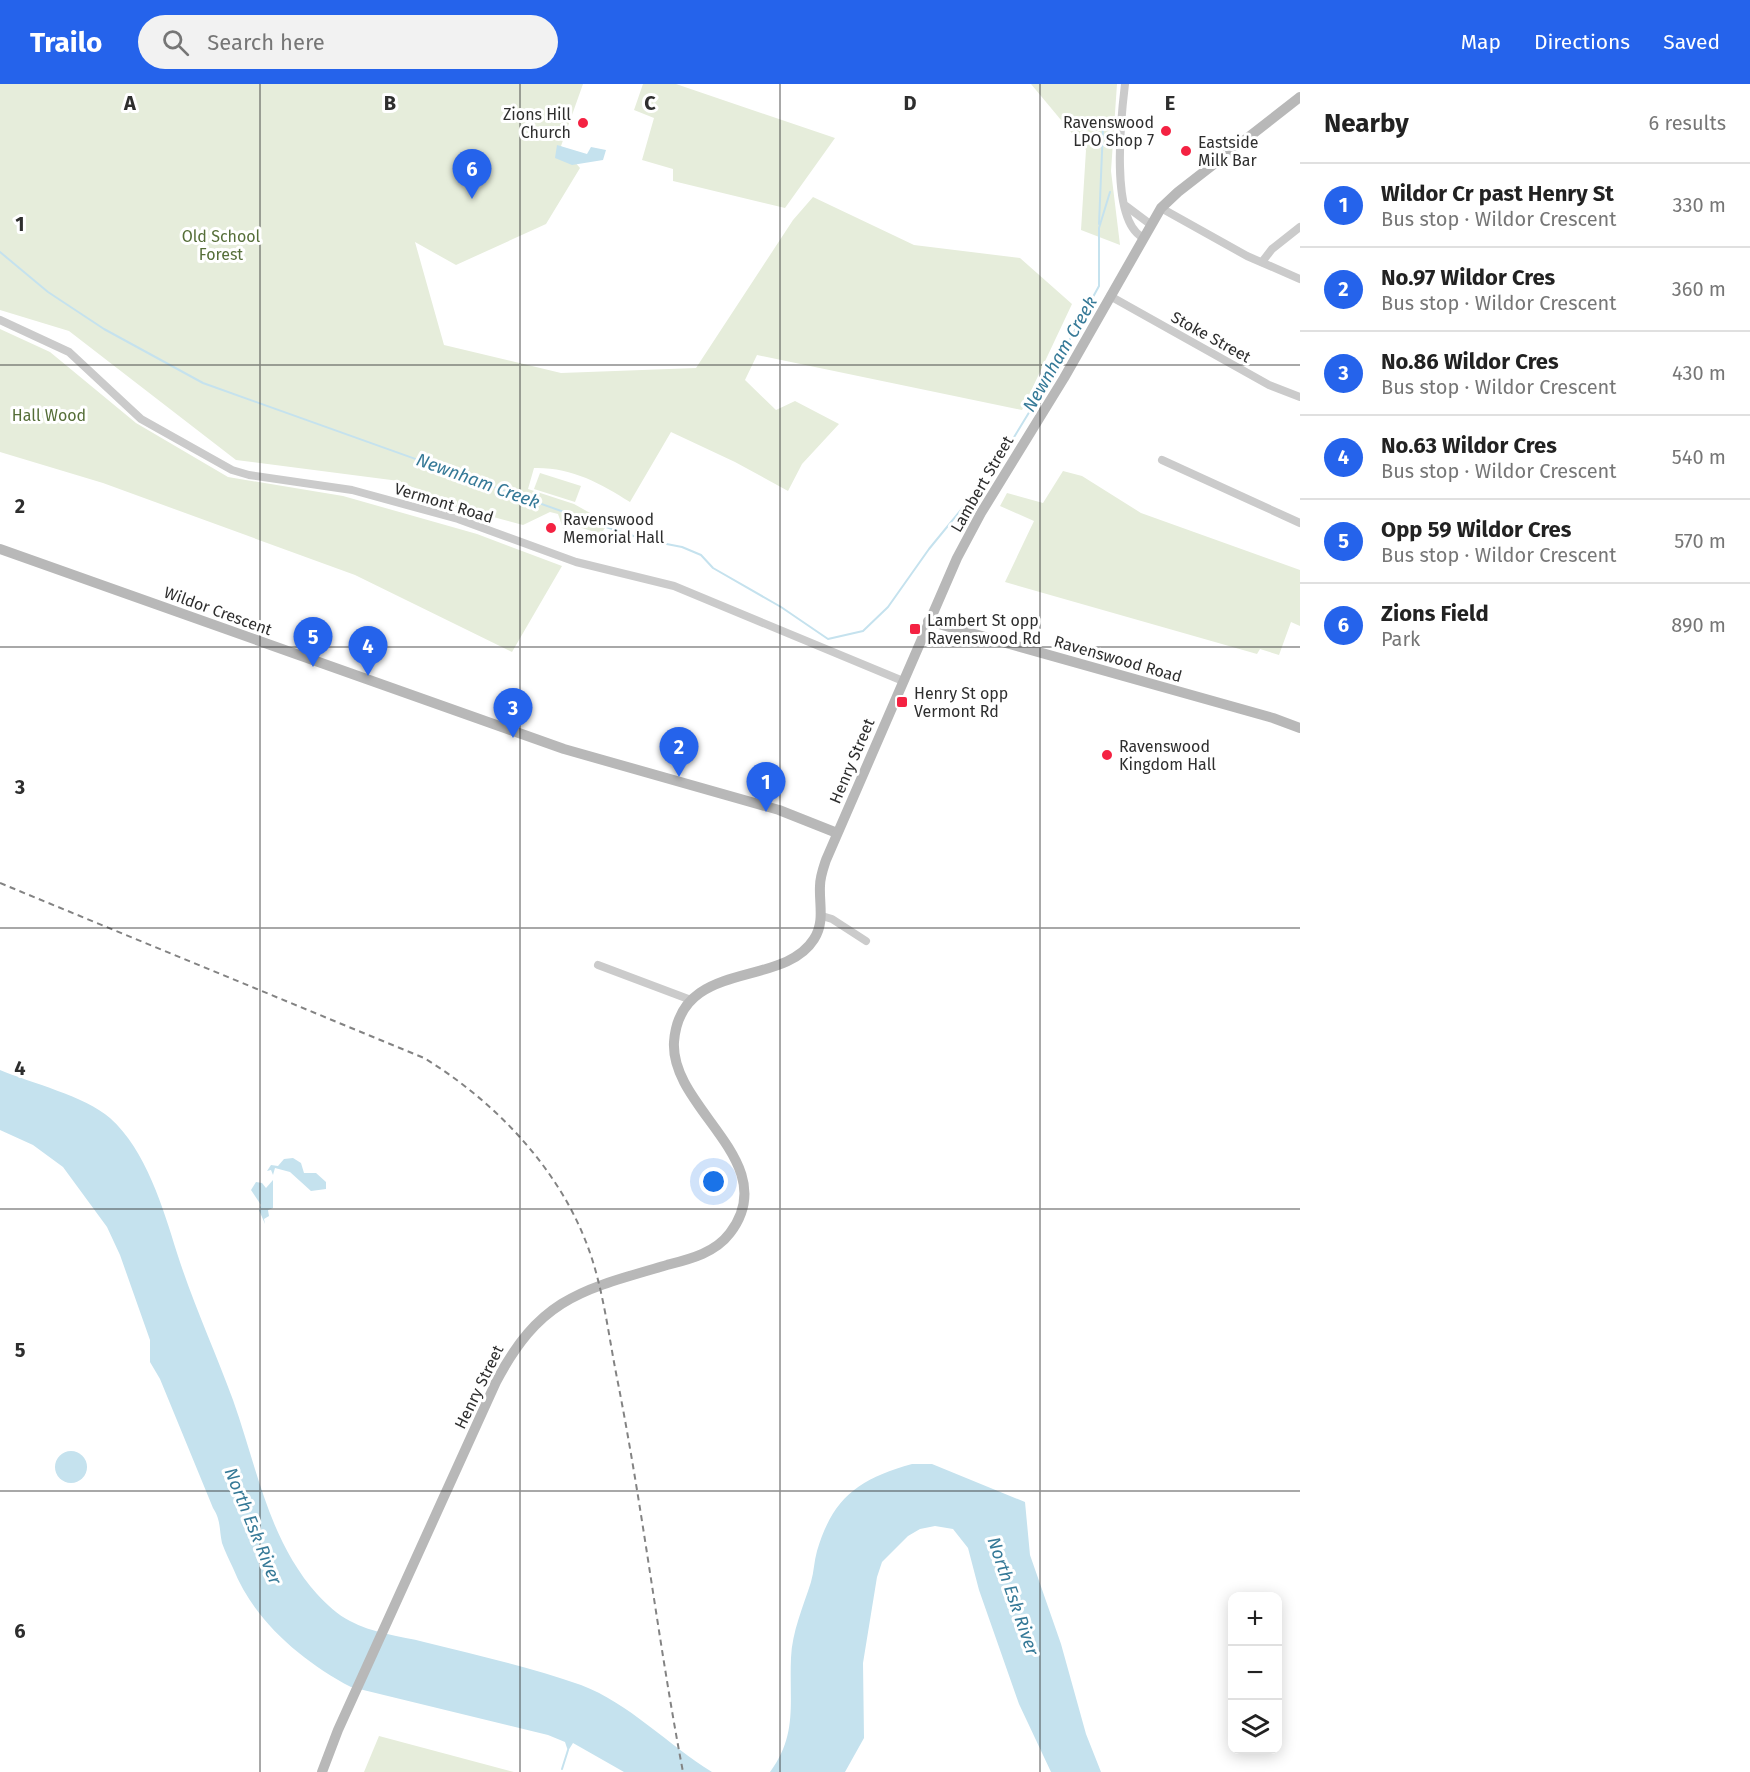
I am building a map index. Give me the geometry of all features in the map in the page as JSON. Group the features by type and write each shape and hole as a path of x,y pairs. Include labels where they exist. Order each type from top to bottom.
{"street":[{"path":"1125,84 1119,152 1126,219 1142,237"},
{"name":"Lambert Street","path":"928,621 981,513 1161,208 1178,192 1300,97"},
{"path":"1126,206 1150,224"},
{"path":"1161,208 1262,262 1300,279"},
{"path":"1262,262 1272,249 1300,227"},
{"name":"Stoke Street","path":"1110,296 1269,385 1300,397"},
{"name":"Vermont Road","path":"0,320 69,352 141,419 232,470 249,475 352,490 458,519 576,562 674,586 903,681"},
{"path":"1162,460 1300,523"},
{"name":"Wildor Crescent","path":"0,549 564,749 779,810 837,833"},
{"name":"Henry Street","path":"322,1772 338,1730 496,1382 526,1333 551,1309 577,1294 703,1254 723,1241 737,1221 744,1197 741,1173 730,1150 684,1082 675,1054 678,1022 691,1000 715,984 801,953 818,932 822,916 821,877 837,833 928,621"},
{"name":"Ravenswood Road","path":"928,621 1273,718 1300,728"},
{"path":"822,916 832,919 866,941"},
{"path":"598,965 691,1000"}],"green space":[{"name":"Old School Forest","path":"0,84 583,84 561,146 580,168 546,224 456,265 415,242 444,345 561,373 696,368 793,220 813,197 914,245 1020,258 1072,304 1022,410 757,355 745,380 776,410 795,401 839,424 802,464 788,491 735,462 671,432 630,502 573,473 534,468 528,489 574,504 608,523 601,534 569,524 564,531 558,514 550,512 523,525 456,507 399,481 236,460 69,331 0,310"},
{"path":"643,84 676,84 835,138 785,208 673,181 673,169 642,160 654,118 634,110"},
{"path":"1031,84 1117,84 1111,171 1120,245 1081,230 1086,150"},
{"name":"Hall Wood","path":"0,329 50,352 136,423 228,477 343,496 477,534 562,566 512,652 355,575 103,483 0,452"},
{"path":"1063,471 1082,476 1141,513 1300,570 1300,626 1291,622 1279,655 1260,649 1257,654 1005,582 1034,521 1000,506 1007,493 1043,503"},
{"path":"540,473 581,486 575,502 534,489"},
{"path":"379,1736 514,1772 364,1772"}],"water":[{"path":"557,145 587,154 591,147 606,150 603,160 572,165 555,158"},
{"name":"North Esk River","path":"0,1070 87,1103 110,1118 134,1146 159,1199 190,1290 233,1400 275,1526 300,1573 324,1602 346,1619 367,1628 503,1662 581,1685 616,1702 712,1772 624,1772 573,1743 568,1751 565,1742 548,1735 351,1687 315,1665 282,1638 253,1605 222,1543 217,1517 160,1379 150,1362 150,1340 120,1255 107,1227 63,1167 33,1145 0,1130"},
{"path":"293,1158 301,1163 304,1173 316,1173 326,1182 326,1189 311,1191 290,1172 275,1168 273,1175 271,1170 267,1171 271,1165 278,1166 284,1159"},
{"path":"273,1180 273,1208 268,1210 269,1216 264,1219 265,1224 259,1210 261,1205 251,1190 256,1182 262,1183 266,1188"},
{"path":"71,1451 83,1455 87,1467 83,1479 71,1483 59,1479 55,1467 59,1455"},
{"name":"North Esk River","path":"912,1464 932,1464 1025,1502 1030,1555 1061,1644 1086,1734 1101,1772 1051,1772 1019,1704 979,1590 968,1548 953,1529 935,1526 920,1529 908,1536 882,1562 877,1577 863,1663 864,1738 845,1772 770,1772 779,1758 788,1731 793,1639 824,1532 840,1504 851,1493 877,1476"}],"waterway":[{"path":"1097,121 1103,128 1099,224"},
{"name":"Newnham Creek","path":"991,475 1036,401 1099,286 1099,228 1110,192"},
{"name":"Newnham Creek","path":"0,252 48,292 104,329 203,383 606,527 646,540 682,547 701,555 713,568 781,607 828,639 863,631 888,607 929,549 978,489"},
{"path":"562,1769 568,1750"}],"railway":[{"path":"0,883 424,1058 450,1075 498,1114 540,1161 573,1214 592,1258 601,1292 635,1476 683,1772"}],"place":[{"name":"Zions Hill Church","path":"583,123"},
{"name":"Ravenswood LPO Shop 7","path":"1166,131"},
{"name":"Eastside Milk Bar","path":"1186,151"},
{"name":"Zions Field","path":"472,199"},
{"name":"Ravenswood Memorial Hall","path":"551,528"},
{"name":"Lambert St opp Ravenswood Rd","path":"915,629"},
{"name":"Opp 59 Wildor Cres","path":"313,667"},
{"name":"No.63 Wildor Cres","path":"368,676"},
{"name":"Henry St opp Vermont Rd","path":"902,702"},
{"name":"No.86 Wildor Cres","path":"513,738"},
{"name":"Ravenswood Kingdom Hall","path":"1107,755"},
{"name":"No.97 Wildor Cres","path":"679,777"},
{"name":"Wildor Cr past Henry St","path":"766,812"}]}
